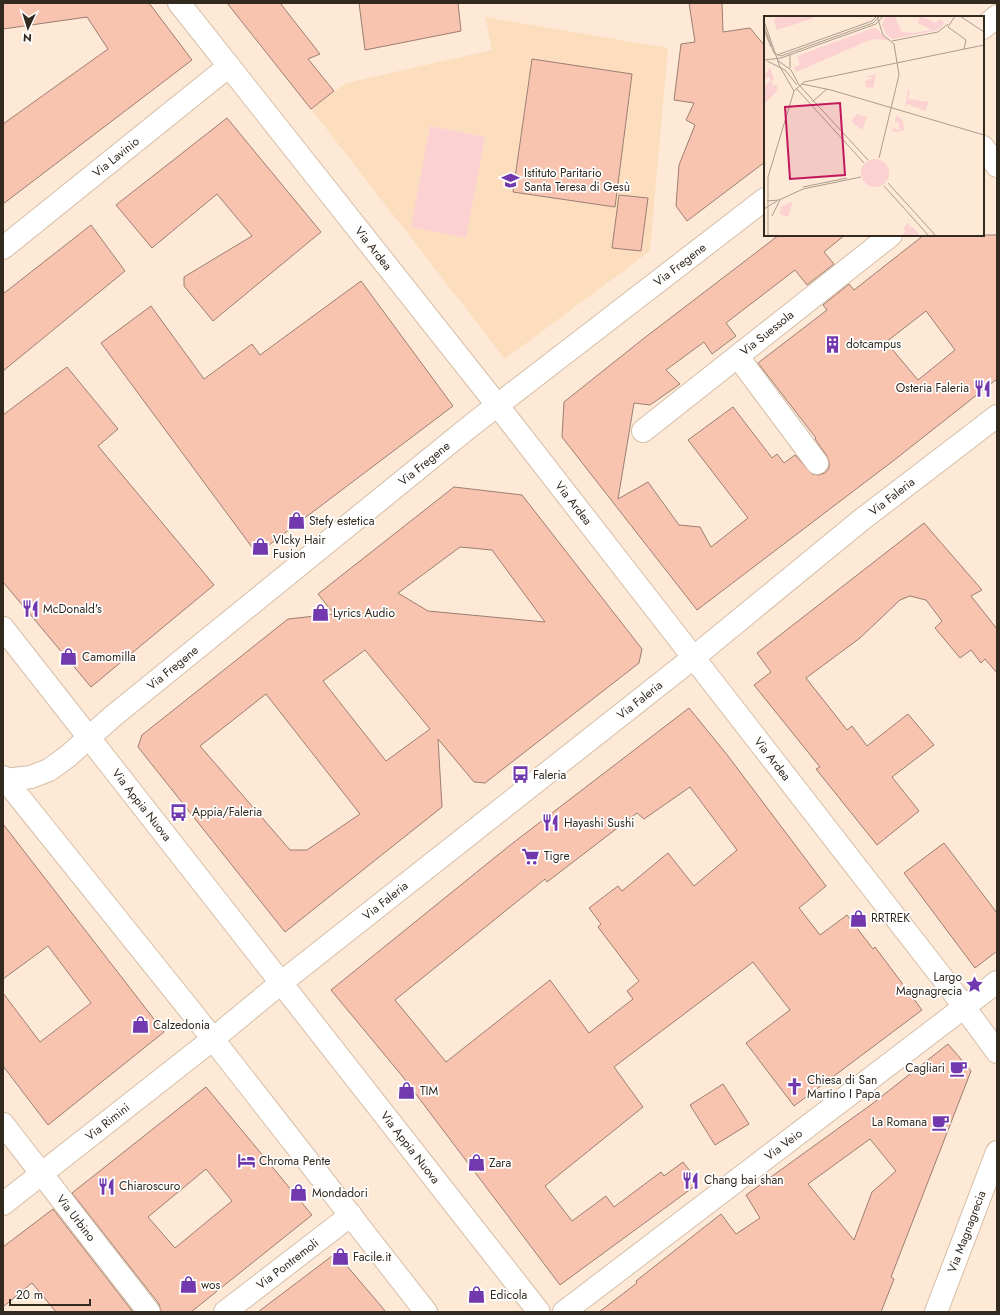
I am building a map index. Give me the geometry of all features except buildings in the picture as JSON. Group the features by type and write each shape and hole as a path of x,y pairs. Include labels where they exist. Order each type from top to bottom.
{"street":[{"name":"Via Ardea","path":"179,3 498,406 965,1007"},
{"path":"984,27 997,16"},
{"name":"Via Lavinio","path":"3,248 229,66"},
{"name":"Via Fregene","path":"4,779 31,777 49,770 90,738 118,712 498,406 764,200"},
{"name":"Via Suessola","path":"643,431 890,236"},
{"path":"738,357 817,463"},
{"name":"Via Faleria","path":"282,982 694,658 860,521 997,416"},
{"name":"Via Appia Nuova","path":"3,628 282,982 539,1312"},
{"path":"4,779 213,1039 426,1312"},
{"path":"213,1039 282,982"},
{"path":"997,982 965,1007 997,1052"},
{"name":"Via Veio","path":"564,1312 965,1007"},
{"name":"Via Rimini","path":"3,1204 213,1039"},
{"name":"Via Urbino","path":"3,1124 149,1312"},
{"name":"Via Magnagrecia","path":"936,1312 997,1152"},
{"name":"Via Pontremoli","path":"224,1312 351,1215"}],"shaded area":[{"name":"Istituto Paritario Santa Teresa di Gesù","path":"485,17 668,48 650,251 505,359 311,109 346,83 492,50"},
{"path":"430,126 485,137 466,238 411,227"}],"place":[{"name":"Istituto Paritario Santa Teresa di Gesù","path":"511,180"},
{"name":"dotcampus","path":"833,344"},
{"name":"Osteria Faleria","path":"982,388"},
{"name":"Stefy estetica","path":"296,521"},
{"name":"VIcky Hair Fusion","path":"260,547"},
{"name":"McDonald's","path":"30,609"},
{"name":"Lyrics Audio","path":"320,613"},
{"name":"Camomilla","path":"69,657"},
{"name":"Faleria","path":"520,775"},
{"name":"Appia/Faleria","path":"179,812"},
{"name":"Hayashi Sushi","path":"551,823"},
{"name":"Tigre","path":"531,856"},
{"name":"RRTREK","path":"858,918"},
{"name":"Largo Magnagrecia","path":"975,984"},
{"name":"Calzedonia","path":"140,1025"},
{"name":"Cagliari","path":"958,1068"},
{"name":"Chiesa di San Martino I Papa","path":"794,1087"},
{"name":"TIM","path":"407,1091"},
{"name":"La Romana","path":"940,1122"},
{"name":"Chroma Pente","path":"246,1161"},
{"name":"Zara","path":"476,1163"},
{"name":"Chang bai shan","path":"691,1180"},
{"name":"Chiaroscuro","path":"106,1186"},
{"name":"Mondadori","path":"299,1193"},
{"name":"Facile.it","path":"340,1257"},
{"name":"wos","path":"188,1285"},
{"name":"Edicola","path":"477,1295"}]}
